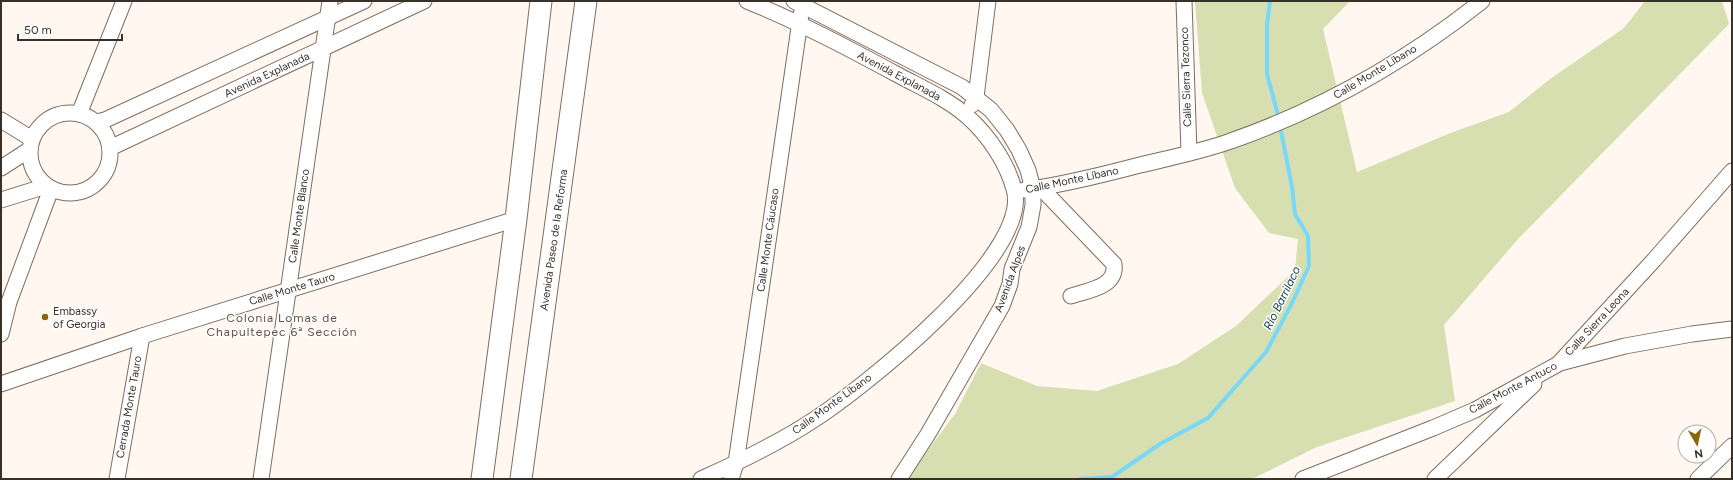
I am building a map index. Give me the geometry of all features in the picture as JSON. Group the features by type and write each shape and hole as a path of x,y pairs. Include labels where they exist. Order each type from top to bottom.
{"main road":[{"path":"482,479 516,219 541,1"},
{"name":"Avenida Paseo de la Reforma","path":"521,479 586,1"}],"street":[{"path":"79,114 124,1"},
{"name":"Calle Monte Blanco","path":"261,479 330,1"},
{"path":"96,122 105,120 364,1"},
{"name":"Avenida Explanada","path":"110,148 424,1"},
{"name":"Avenida Explanada","path":"747,1 799,23 935,95 968,116 981,129 994,147 1007,171 1015,191"},
{"path":"968,116 976,97 988,1"},
{"name":"Calle Sierra Tezonco","path":"1184,1 1189,153"},
{"name":"Calle Monte Líbano","path":"701,479 777,442 814,420 854,391 897,356 938,318 994,255 1010,226 1015,209 1015,191 1037,188 1189,153 1226,142 1274,124 1351,88 1400,59 1482,1"},
{"name":"Avenida Explanada","path":"800,2 942,76 976,97"},
{"name":"Calle Monte Cáucaso","path":"731,479 736,463 799,23 800,2"},
{"name":"Avenida Alpes","path":"899,479 928,434 1002,306 1010,284 1012,269 1029,227 1037,188 1020,150 1007,130 991,110 976,97"},
{"path":"67,113 79,114 96,122 106,134 110,148 110,161 106,172 98,182 88,189 76,193 63,193 49,188 34,173 30,162 30,145 37,130 45,121 56,115 67,113"},
{"path":"1,120 30,145"},
{"path":"1,168 30,145"},
{"name":"Calle Sierra Leona","path":"1435,479 1526,391 1560,362 1654,260 1732,171"},
{"path":"1,200 49,188"},
{"path":"1,334 9,302 49,188"},
{"path":"1037,188 1114,264 1115,272 1112,279 1107,284 1071,296"},
{"name":"Calle Monte Tauro","path":"1,384 142,336 516,219"},
{"path":"994,255 1008,264 1012,269"},
{"name":"Calle Monte Antuco","path":"1303,479 1475,410 1560,362 1625,346 1692,334 1732,329"},
{"name":"Cerrada Monte Tauro","path":"117,479 142,336"},
{"path":"1698,479 1732,446"}],"green space":[{"path":"1195,1 1350,1 1323,29 1357,172 1453,132 1509,112 1550,79 1624,28 1645,1 1722,1 1729,24 1519,238 1444,325 1455,401 1317,447 1252,479 906,479 955,414 981,363 1037,386 1097,391 1178,364 1236,326 1295,270 1298,239 1269,233 1235,188 1202,93"}],"waterway":[{"name":"Río Barrilaco","path":"1270,1 1267,25 1267,74 1279,119"},
{"name":"Río Barrilaco","path":"1080,479 1112,477 1160,444 1208,418 1266,352 1292,303 1309,266 1308,236 1295,214 1292,187 1280,126"}],"place":[{"name":"Embassy of Georgia","path":"45,317"}],"district":[{"name":"Colonia Lomas de Chapultepec 6ª Sección","path":"282,325"}]}
